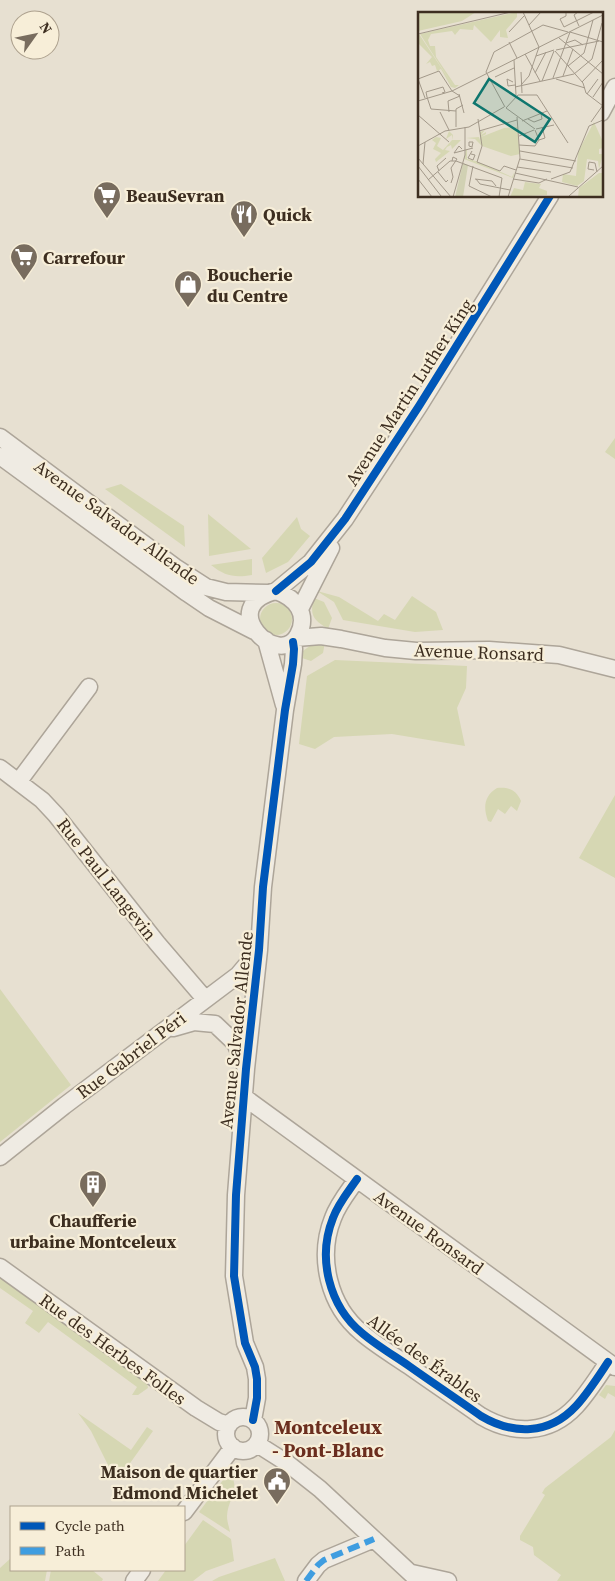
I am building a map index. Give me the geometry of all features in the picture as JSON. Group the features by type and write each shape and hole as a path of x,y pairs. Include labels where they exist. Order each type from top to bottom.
{"street":[{"path":"602,111 615,87"},
{"name":"Avenue Martin Luther King","path":"273,592 311,562 345,519 422,402 549,198"},
{"name":"Avenue Salvador Allende","path":"0,437 175,567 206,587 226,592 273,592"},
{"name":"Avenue Salvador Allende","path":"0,456 187,593 209,608 260,636 286,710"},
{"name":"Avenue Martin Luther King","path":"301,612 345,519"},
{"path":"273,592 285,594 294,600 301,612 302,624 294,640 278,645 260,636 250,616 252,606 262,596 273,592"},
{"name":"Avenue Ronsard","path":"301,612 320,629 341,639"},
{"name":"Avenue Ronsard","path":"294,640 321,636 385,648 416,651 489,650 559,655 615,669"},
{"name":"Avenue Salvador Allende","path":"253,1420 257,1398 257,1379 255,1367 245,1343 234,1276 236,1196 263,887 294,654 294,640"},
{"path":"19,781 89,687"},
{"name":"Rue Paul Langevin","path":"0,768 42,800 56,815 157,943 205,999"},
{"name":"Rue Gabriel Péri","path":"0,1157 64,1106 238,975 259,950"},
{"path":"164,1031 194,1022 215,1024 236,1043 246,1069"},
{"name":"Avenue Ronsard","path":"244,1097 612,1364"},
{"name":"Allée des Érables","path":"357,1179 338,1207 332,1220 328,1234 326,1259 327,1272 334,1295 345,1314 362,1333 481,1416 493,1423 508,1428 524,1430 549,1425 569,1413 612,1364"},
{"name":"Rue des Herbes Folles","path":"0,1267 196,1408 219,1422 229,1425"},
{"path":"240,1417 253,1420 259,1428 260,1434 257,1444 246,1450 233,1448 227,1440 226,1434 229,1425 240,1417"},
{"path":"257,1444 309,1479 415,1577 448,1581"},
{"path":"185,1511 233,1448"},
{"path":"306,1581 324,1560 374,1539"}],"green space":[{"path":"615,438 615,459 605,452"},
{"path":"121,484 184,526 185,547 105,489"},
{"path":"208,514 251,549 209,556"},
{"path":"297,517 301,529 310,536 288,562 266,573 262,558"},
{"path":"252,559 252,575 230,575 221,572 211,565"},
{"path":"317,591 339,597 378,621 384,614 395,620 412,596 436,612 443,630 415,632 343,620 334,602"},
{"path":"314,598 324,602 332,618 328,629 314,617 312,609"},
{"path":"276,603 282,604 287,608 291,613 291,625 287,630 282,634 276,635 270,634 265,630 261,625 260,619 261,613 265,608 270,604"},
{"path":"315,642 325,642 323,653 311,661 302,658 303,651"},
{"path":"335,660 467,666 466,688 457,708 465,746 392,734 334,737 315,749 299,744 307,676"},
{"path":"497,788 512,790 521,801 517,811 511,806 505,814 498,809 491,822 488,821 486,816 485,807 487,798"},
{"path":"615,795 615,878 579,858"},
{"path":"0,989 71,1085 0,1142"},
{"path":"0,1275 147,1383 148,1388 138,1395 132,1395 137,1387 48,1322 39,1333 25,1323 33,1311 0,1288"},
{"path":"606,1385 615,1386 615,1397 608,1393 605,1399 599,1395"},
{"path":"78,1413 131,1450 147,1427 153,1431 128,1466 111,1471 91,1431"},
{"path":"615,1430 615,1581 557,1581 561,1575 534,1555 533,1547 520,1540 520,1536 545,1495 542,1493 545,1488 611,1437"},
{"path":"229,1472 234,1484 227,1516 230,1532 199,1512"},
{"path":"203,1520 231,1539 234,1561 206,1571 193,1581 158,1581 165,1571 185,1571 185,1545"},
{"path":"275,1558 285,1581 212,1581 219,1577"},
{"path":"10,1559 10,1571 47,1571 45,1581 0,1581 0,1568"},
{"path":"51,1571 93,1571 103,1579 102,1581 49,1581"}],"marked path":[{"path":"306,1581 324,1560 374,1539"}],"cycle path":[{"path":"276,591 311,562 345,519 419,406 549,198"},
{"path":"253,1420 257,1398 257,1379 255,1367 245,1343 234,1276 236,1195 246,1069 259,950 263,887 285,710 293,664 293,642"},
{"path":"357,1179 340,1203 333,1218 328,1233 326,1265 334,1295 341,1309 351,1322 373,1342 481,1416 506,1427 518,1429 543,1427 565,1416 585,1396 608,1362"}],"place":[{"name":"BeauSevran","path":"107,219"},
{"name":"Quick","path":"244,238"},
{"name":"Carrefour","path":"24,281"},
{"name":"Boucherie du Centre","path":"188,308"},
{"name":"Chaufferie urbaine Montceleux","path":"93,1208"},
{"name":"Maison de quartier Edmond Michelet","path":"277,1505"}],"district":[{"name":"Montceleux - Pont-Blanc","path":"328,1438"}]}
